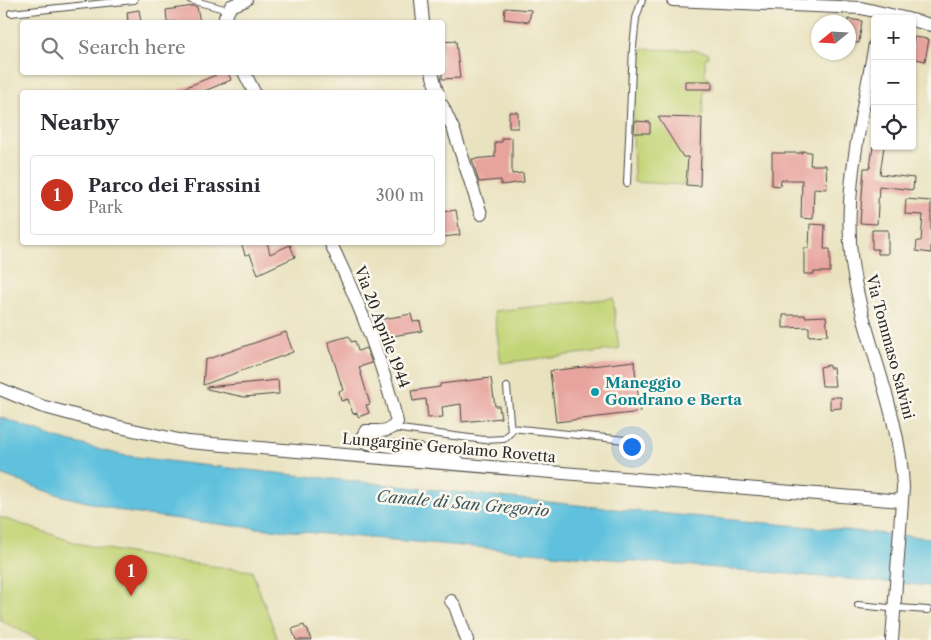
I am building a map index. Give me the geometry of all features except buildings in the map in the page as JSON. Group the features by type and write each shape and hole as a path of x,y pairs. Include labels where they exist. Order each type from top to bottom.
{"street":[{"path":"227,16 231,6 246,0"},
{"path":"421,0 423,20"},
{"path":"673,0 861,8 882,10 896,15"},
{"path":"916,21 931,25"},
{"name":"Via Tommaso Salvini","path":"872,60 851,194 849,221 850,250 860,307 898,439 902,467 894,605"},
{"path":"246,75 253,90"},
{"path":"433,75 437,90"},
{"path":"445,112 454,131 481,214"},
{"name":"Via 20 Aprile 1944","path":"331,245 364,316 381,364 397,422 394,428"},
{"name":"Lungargine Gerolamo Rovetta","path":"0,389 41,406 115,426 188,442 901,506"},
{"path":"394,428 386,431 366,430 364,441 368,444 454,458 465,466"},
{"path":"451,601 455,606 466,640"},
{"path":"892,640 894,605"}],"lane":[{"path":"12,14 134,0"},
{"path":"191,0 227,16"},
{"path":"627,183 632,47 636,18 642,0"},
{"path":"394,428 485,440 504,439 511,432 507,388"},
{"path":"511,428 625,440"},
{"path":"858,605 894,605 928,610"}],"green space":[{"path":"636,49 693,50 708,53 708,58 705,58 705,76 708,77 708,81 712,81 712,89 704,90 700,186 634,182 633,132"},
{"path":"613,298 619,349 501,363 494,311"},
{"path":"0,517 80,544 174,561 252,571 278,640 39,640 0,620"}],"water":[{"name":"Canale di San Gregorio","path":"0,417 57,438 121,455 624,510 931,538 931,586 234,526 131,513 55,494 0,474"}],"place":[{"name":"Maneggio Gondrano e Berta","path":"595,392"},
{"name":"Parco dei Frassini","path":"131,596"}]}
